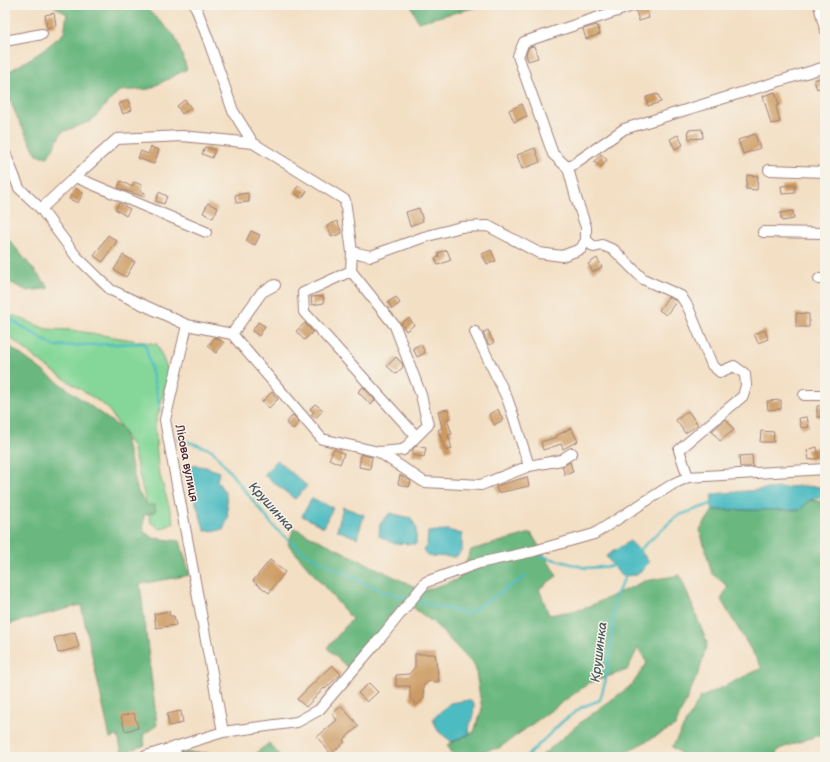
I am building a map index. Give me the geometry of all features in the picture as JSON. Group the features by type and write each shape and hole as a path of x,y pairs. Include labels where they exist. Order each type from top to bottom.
{"street":[{"path":"5,153 19,188 41,209 76,256 111,290 187,325 232,334 322,439 379,452 403,450 428,425 422,395 395,326 351,271 352,252 345,200 253,142 233,111 195,5"},
{"path":"352,252 371,256 424,237 461,227 488,226 539,253 562,256 581,249 586,240 586,227 568,168 553,154 518,56 524,42 635,5"},
{"path":"819,5 825,29"},
{"path":"5,41 42,34"},
{"path":"568,168 624,129 825,67"},
{"path":"41,209 75,176 117,139 182,136 253,142"},
{"path":"769,170 825,172"},
{"path":"75,176 206,232"},
{"path":"762,232 825,233"},
{"path":"586,240 594,246 602,245 614,250 643,279 681,296 688,307 712,365 720,372 734,366 745,374 746,386 743,396 679,450 688,477"},
{"path":"351,271 303,293 304,312 416,436"},
{"path":"232,334 262,292 275,285"},
{"name":"Лісова вулиця","path":"187,325 166,420 223,732"},
{"path":"475,332 514,415 529,466"},
{"path":"804,395 825,395"},
{"path":"379,452 424,482 481,485 529,466 561,460 572,453"},
{"path":"143,757 223,732 297,722 319,710 426,582 479,563 534,551 594,534 673,484 688,477 825,469"},
{"path":"174,747 177,757"}],"green space":[{"path":"52,5 143,5 175,36 187,69 149,89 119,91 91,121 62,132 48,157 37,155 12,105 8,94 5,74 41,52 64,33 67,14"},
{"path":"411,5 485,5 418,22"},
{"path":"5,235 49,288 28,291 5,280"},
{"path":"15,316 46,329 71,330 157,344 169,373 155,425 158,469 174,523 161,529 151,523 132,446 107,407 44,365 5,333 5,317"},
{"path":"5,343 123,430 138,492 147,505 155,505 155,512 144,515 143,531 153,538 180,541 190,575 140,584 157,725 143,735 145,745 122,753 118,736 110,738 81,605 5,625"},
{"path":"809,500 825,502 825,733 779,749 774,757 685,757 672,747 700,698 762,668 721,600 728,586 712,574 700,530 713,510 800,510"},
{"path":"294,528 423,591 459,579 471,550 531,533 557,576 539,589 549,615 583,609 645,581 680,575 707,643 700,669 675,726 622,754 622,757 540,757 581,722 632,685 647,663 638,648 627,670 589,683 499,748 455,757 447,745 474,732 482,709 475,666 434,623 411,606 347,667 327,648 352,619 288,544"},
{"path":"269,743 281,757 251,757"},
{"path":"167,753 207,753 223,757 155,757"}],"water":[{"path":"277,460 307,486 295,499 264,475"},
{"path":"192,465 206,467 219,472 217,481 226,494 228,518 223,530 205,531 185,469"},
{"path":"800,486 825,487 825,497 809,500 800,510 713,510 711,503 713,494"},
{"path":"312,498 333,508 324,527 302,516"},
{"path":"343,507 364,515 357,538 337,530"},
{"path":"390,513 411,518 416,527 416,544 393,543 379,536 380,524"},
{"path":"447,530 462,534 462,550 456,557 427,556 423,549 427,545 428,532"},
{"path":"630,541 644,555 649,563 637,575 621,576 606,556"},
{"path":"469,700 474,704 473,719 470,724 469,734 452,742 438,731 433,719 450,703"}],"building":[{"path":"646,8 649,18 639,21 636,11"},
{"path":"54,13 56,26 47,28 45,15"},
{"path":"597,25 600,34 586,39 583,29"},
{"path":"534,46 538,58 528,61 526,54 529,47"},
{"path":"825,76 825,86 817,89 814,80"},
{"path":"775,92 779,105 776,106 780,122 771,124 763,96"},
{"path":"658,94 661,102 648,106 646,97"},
{"path":"128,100 132,110 123,114 119,104"},
{"path":"185,100 191,108 182,114 177,106"},
{"path":"522,104 527,116 514,122 509,110"},
{"path":"702,129 703,138 689,139 688,130"},
{"path":"755,134 760,148 743,154 738,140"},
{"path":"678,135 683,145 675,149 670,139"},
{"path":"151,147 159,150 154,164 138,158 141,151 148,154"},
{"path":"205,147 215,150 212,158 202,154"},
{"path":"535,148 540,162 522,169 517,155"},
{"path":"601,154 607,160 601,167 594,162"},
{"path":"747,175 758,176 757,190 746,189"},
{"path":"121,181 132,187 134,182 142,185 140,191 145,193 144,197 118,188"},
{"path":"795,185 795,193 782,194 781,186"},
{"path":"298,186 307,191 302,198 294,193"},
{"path":"75,188 83,193 78,203 69,199"},
{"path":"159,192 167,196 164,204 156,201"},
{"path":"248,193 249,202 236,203 235,195"},
{"path":"119,203 130,209 126,216 115,209"},
{"path":"208,203 218,208 213,218 203,213"},
{"path":"419,208 423,221 410,226 406,212"},
{"path":"793,211 794,219 782,221 780,213"},
{"path":"337,221 342,233 332,237 327,226"},
{"path":"251,231 260,235 255,245 246,241"},
{"path":"108,235 117,241 103,262 94,256"},
{"path":"447,250 451,260 438,265 435,258 439,257 438,253"},
{"path":"491,250 496,261 487,264 482,254"},
{"path":"123,255 135,262 126,277 114,270"},
{"path":"597,258 602,267 593,272 588,264"},
{"path":"323,296 324,303 312,305 311,297"},
{"path":"396,297 400,303 392,309 388,302"},
{"path":"668,297 677,301 666,315 659,310"},
{"path":"796,313 809,314 809,327 796,327"},
{"path":"409,318 414,325 406,331 401,323"},
{"path":"258,322 265,326 259,336 252,331"},
{"path":"305,323 313,332 304,340 296,331"},
{"path":"488,330 494,343 489,345 483,333"},
{"path":"765,330 768,339 758,343 754,334"},
{"path":"215,337 224,343 216,353 208,346"},
{"path":"421,344 425,353 417,357 413,348"},
{"path":"396,357 402,363 403,367 396,374 387,366"},
{"path":"363,387 375,400 371,405 358,392"},
{"path":"272,392 278,399 269,408 262,402"},
{"path":"781,400 781,409 768,410 767,401"},
{"path":"315,404 323,410 316,418 311,415 314,412 310,409"},
{"path":"817,406 825,406 825,417 817,417"},
{"path":"448,409 450,418 447,419 452,434 448,435 452,449 446,451 438,430 442,428 438,411"},
{"path":"498,409 503,420 494,425 489,414"},
{"path":"688,411 698,425 685,433 676,420"},
{"path":"293,415 299,422 293,429 286,423"},
{"path":"807,417 809,427 801,428 799,418"},
{"path":"726,419 734,430 720,441 712,431"},
{"path":"571,428 578,441 563,449 561,444 543,450 541,442 557,437 556,436"},
{"path":"761,431 774,432 773,442 760,442"},
{"path":"416,446 426,448 424,457 412,455 413,449"},
{"path":"817,447 819,458 809,460 807,450"},
{"path":"334,449 344,454 340,464 329,459"},
{"path":"361,454 372,457 370,469 359,467"},
{"path":"752,455 753,467 740,467 739,456"},
{"path":"570,462 573,472 565,475 562,466"},
{"path":"400,475 411,481 409,487 398,484"},
{"path":"527,477 529,486 498,493 496,486"},
{"path":"270,560 285,572 269,593 253,581"},
{"path":"169,611 170,616 174,616 176,625 156,628 154,614"},
{"path":"75,632 79,647 58,653 54,638"},
{"path":"415,654 435,654 439,682 429,681 423,686 424,698 417,705 410,698 410,686 396,686 396,675 409,674 415,667"},
{"path":"332,665 341,674 325,689 324,688 306,707 297,699"},
{"path":"369,683 378,692 367,702 358,693"},
{"path":"341,706 359,726 343,740 345,742 331,754 317,737 337,720 332,714"},
{"path":"181,711 183,723 169,726 167,714"},
{"path":"134,713 138,728 125,731 121,716"}],"waterway":[{"name":"Крушинка","path":"5,316 54,346 145,343 161,411"},
{"name":"Крушинка","path":"177,438 212,450 276,529 303,552 381,591 404,597"},
{"name":"Крушинка","path":"637,552 677,516 714,503"},
{"name":"Крушинка","path":"541,556 586,568 615,566"},
{"name":"Крушинка","path":"526,757 563,721 582,707 600,700 606,679 612,634 614,600 627,573"},
{"name":"Крушинка","path":"419,601 467,614 526,576"}]}
